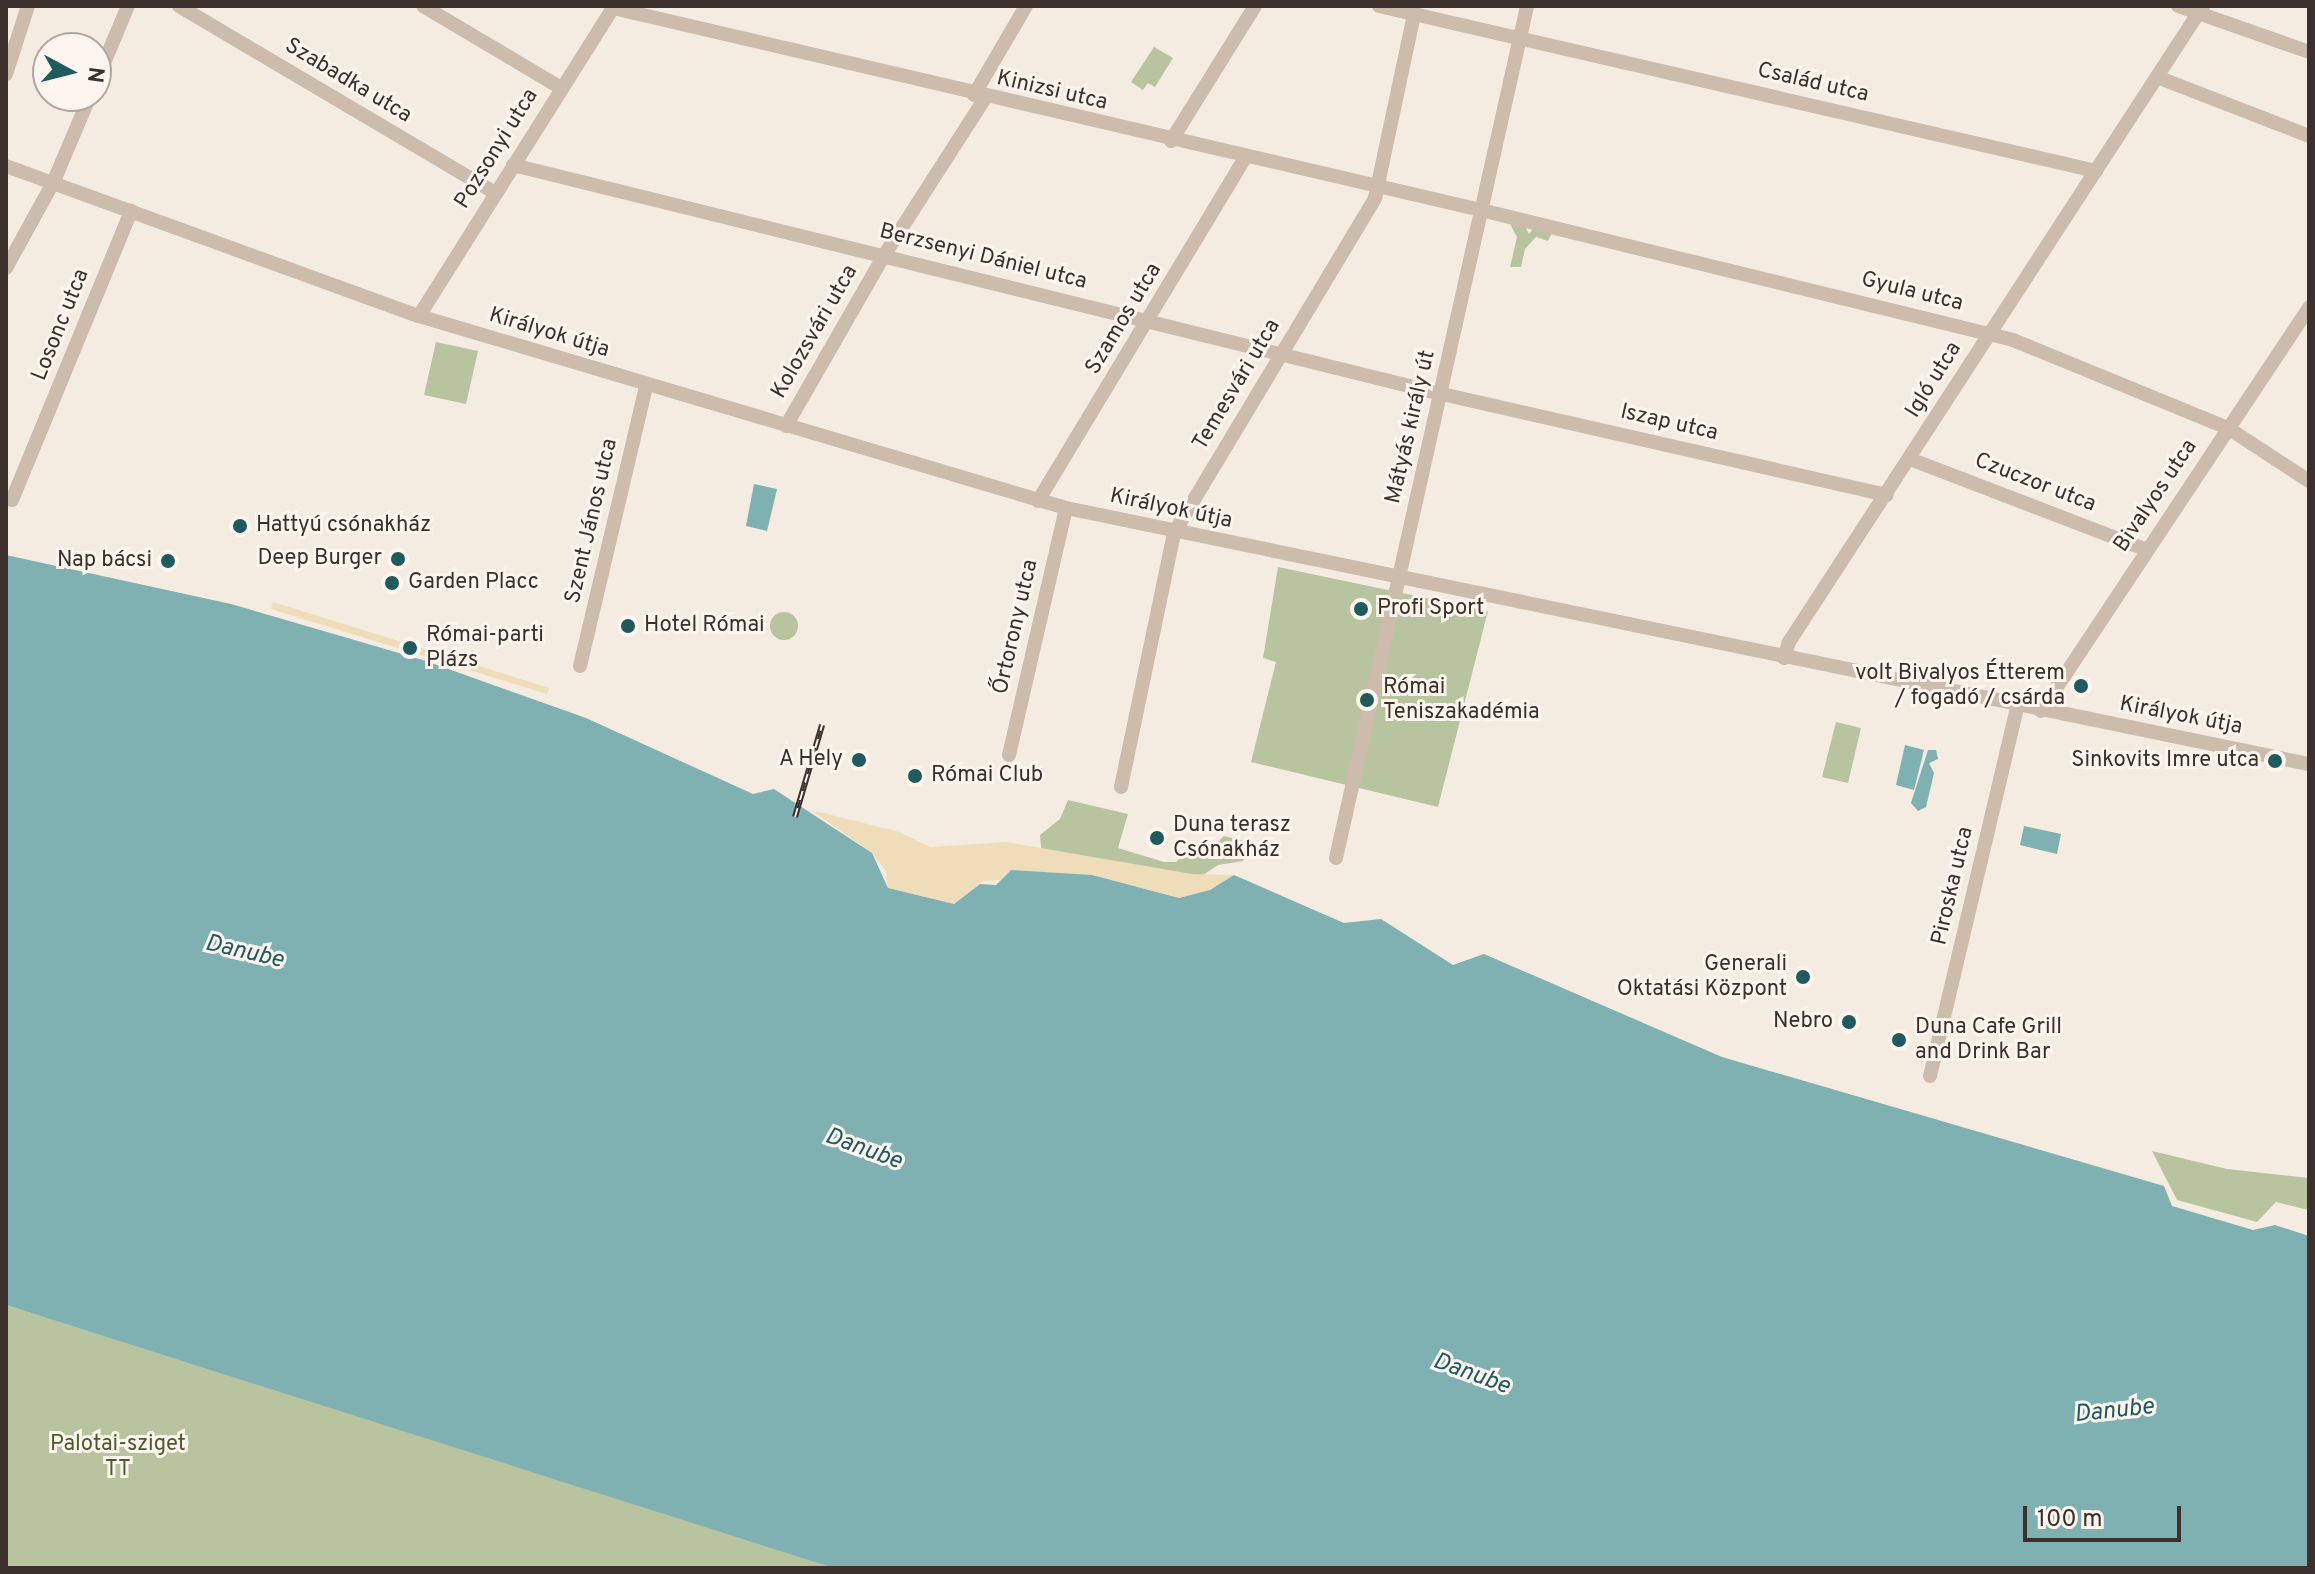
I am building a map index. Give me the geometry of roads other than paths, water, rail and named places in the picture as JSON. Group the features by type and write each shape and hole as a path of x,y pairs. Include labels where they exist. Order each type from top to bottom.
{"street":[{"path":"6,74 28,6"},
{"path":"112,44 128,6"},
{"name":"Szabadka utca","path":"179,6 495,193"},
{"path":"423,6 561,88"},
{"name":"Kolozsvári utca","path":"786,426 979,96 1026,6"},
{"path":"1171,141 1255,6"},
{"name":"Család utca","path":"1379,6 2096,171"},
{"name":"Mátyás király út","path":"1336,858 1527,6"},
{"path":"2178,6 2202,8 2309,52"},
{"name":"Pozsonyi utca","path":"419,316 614,7"},
{"name":"Kinizsi utca","path":"614,7 1171,141 1481,210"},
{"name":"Igló utca","path":"1784,658 1789,642 2202,8"},
{"name":"Temesvári utca","path":"1121,787 1174,533 1377,189 1414,15"},
{"path":"2157,77 2309,136"},
{"path":"6,268 53,183 83,112"},
{"name":"Szamos utca","path":"1038,501 1149,322 1245,158"},
{"name":"Berzsenyi Dániel utca","path":"513,165 885,254 1442,394"},
{"name":"Királyok útja","path":"6,166 419,316 1038,501 1174,533 2309,764"},
{"name":"Gyula utca","path":"1481,210 1989,333 2228,428 2309,481"},
{"name":"Losonc utca","path":"12,500 131,211"},
{"name":"Bivalyos utca","path":"2041,711 2145,549 2309,307"},
{"name":"Szent János utca","path":"580,666 646,386"},
{"name":"Iszap utca","path":"1442,394 1887,495"},
{"name":"Czuczor utca","path":"1910,459 2145,549"},
{"name":"Őrtorony utca","path":"1009,755 1066,508"},
{"name":"Piroska utca","path":"1930,1076 2018,705"}],"water":[{"path":"754,484 777,489 767,531 746,526"},
{"name":"Danube","path":"6,555 231,604 423,660 586,718 753,794 774,789 872,853 888,888 954,904 980,884 996,885 1011,870 1092,875 1179,898 1210,890 1234,875 1344,923 1381,919 1453,965 1484,954 1722,1057 2164,1186 2172,1206 2253,1230 2275,1225 2309,1236 2309,1568 834,1568 6,1305"},
{"path":"1905,745 1924,750 1914,790 1896,785"},
{"path":"1928,750 1936,750 1938,759 1929,763 1934,773 1926,807 1918,811 1911,803"},
{"path":"2024,826 2061,834 2057,854 2020,845"}],"railway":[{"path":"795,817 822,725"}],"place":[{"name":"Hattyú csónakház","path":"240,526"},
{"name":"Deep Burger","path":"398,559"},
{"name":"Nap bácsi","path":"168,561"},
{"name":"Garden Placc","path":"392,583"},
{"name":"Profi Sport","path":"1361,609"},
{"name":"Hotel Római","path":"628,626"},
{"name":"Római-parti Plázs","path":"410,648"},
{"name":"volt Bivalyos Étterem / fogadó / csárda","path":"2081,686"},
{"name":"Római Teniszakadémia","path":"1367,700"},
{"name":"A Hely","path":"859,760"},
{"name":"Sinkovits Imre utca","path":"2275,761"},
{"name":"Római Club","path":"915,776"},
{"name":"Duna terasz Csónakház","path":"1157,838"},
{"name":"Generali Oktatási Központ","path":"1803,977"},
{"name":"Nebro","path":"1849,1022"},
{"name":"Duna Cafe Grill and Drink Bar","path":"1899,1040"}],"park label":[{"name":"Palotai-sziget TT","path":"118,1456"}]}
